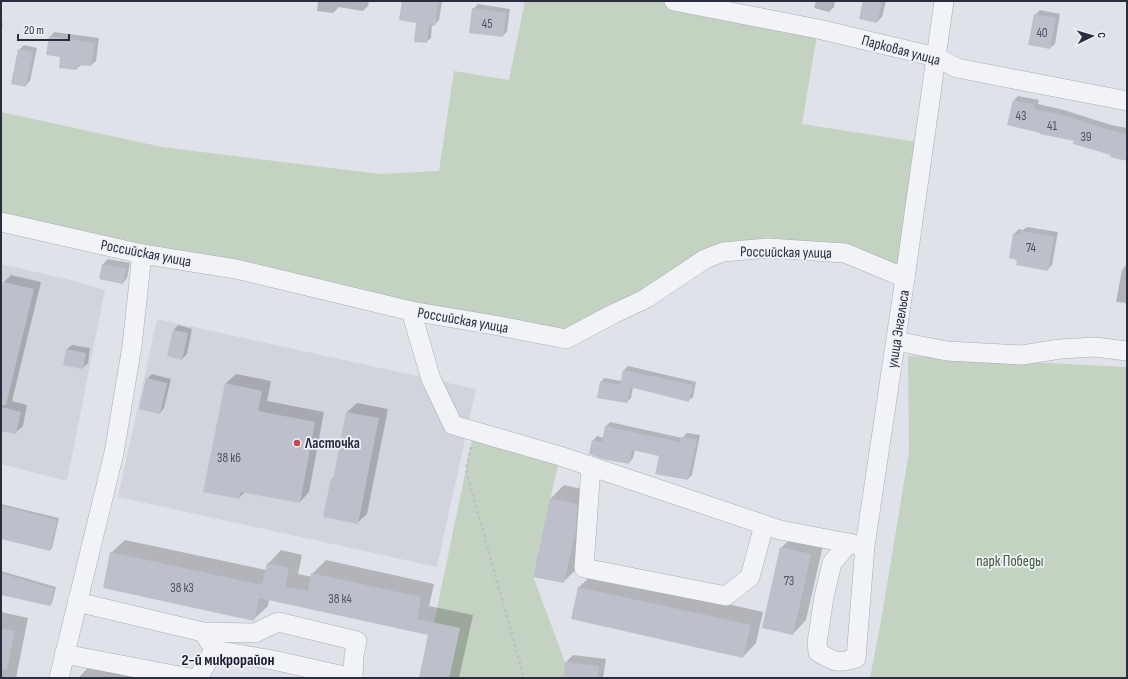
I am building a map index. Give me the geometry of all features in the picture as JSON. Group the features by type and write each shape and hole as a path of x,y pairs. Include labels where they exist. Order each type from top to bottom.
{"street":[{"name":"Парковая улица","path":"674,1 818,29 936,57 957,68 1127,101"},
{"name":"улица Энгельса","path":"857,545 832,563 824,597 817,643 818,652 832,661 844,662 856,658 857,545 896,341 944,1"},
{"name":"Российская улица","path":"1,222 142,254 236,269 412,311 566,339 645,299 705,259 723,252 768,248 845,253 905,278"},
{"path":"59,678 114,453 132,346 142,254"},
{"path":"412,311 431,379 453,425 552,453 780,530 857,545"},
{"path":"896,341 946,351 1022,355 1060,349 1095,347 1127,351"},
{"path":"591,466 584,568 726,596 750,577 764,525"},
{"path":"77,602 203,632 255,633 278,622 357,641 354,655 353,678 273,660 214,650 203,632"},
{"path":"198,678 214,650"},
{"path":"64,654 190,678"}],"path":[{"path":"474,431 466,470 524,678"}],"shaded area":[{"path":"1,264 75,281 105,290 67,481 1,464"},
{"name":"Ласточка","path":"157,319 476,389 437,567 118,497"}],"green space":[{"path":"525,1 674,1 818,29 802,124 924,143 905,278 876,265 723,252 566,339 1,222 1,112 162,147 380,174 439,171 454,71 509,80"},
{"name":"парк Победы","path":"908,356 1127,367 1127,678 870,678 909,452"},
{"path":"474,431 560,456 533,576 565,662 563,678 449,678 460,629 434,623"}],"building":[{"path":"402,1 438,2 435,26 429,25 427,43 414,42 416,23 399,20"},
{"path":"863,1 875,1 882,3 877,23 859,19"},
{"path":"472,8 506,13 503,37 469,33"},
{"path":"1034,14 1056,18 1050,49 1028,45"},
{"path":"49,36 95,43 91,66 78,65 77,70 59,68 60,57 46,55"},
{"path":"18,49 33,52 26,87 11,84"},
{"path":"1013,100 1035,105 1034,109 1059,114 1127,134 1127,161 1110,157 1111,155 1073,144 1074,141 1007,125"},
{"path":"1021,231 1054,237 1048,271 1016,265 1017,260 1009,258 1013,234 1020,235"},
{"path":"102,264 126,268 123,284 99,279"},
{"path":"3,282 34,289 6,405 1,405 1,291"},
{"path":"173,330 188,333 182,360 167,356"},
{"path":"66,349 86,353 83,369 63,365"},
{"path":"623,370 693,385 689,402 630,387 627,403 597,398 600,381 620,385"},
{"path":"146,378 167,383 160,414 139,409"},
{"path":"225,383 262,391 258,411 315,422 300,503 241,492 239,499 203,492"},
{"path":"1,407 21,412 16,434 1,431"},
{"path":"346,412 379,418 358,524 323,517 331,478 333,479"},
{"path":"605,426 680,442 681,437 697,439 688,480 655,474 659,456 632,450 629,464 603,459 589,454 592,440 602,442"},
{"path":"550,498 577,504 576,530 564,583 533,577"},
{"path":"1,506 57,520 50,551 1,539"},
{"path":"780,547 811,554 793,635 762,628"},
{"path":"110,552 262,585 267,563 289,568 285,587 308,591 311,573 421,597 417,619 460,628 449,678 419,678 428,635 259,598 254,621 103,588"},
{"path":"1,573 54,589 50,606 1,595"},
{"path":"578,587 751,625 743,658 571,619"},
{"path":"1,628 15,631 7,670 1,669"},
{"path":"565,662 599,666 598,678 563,678"}],"place":[{"name":"Ласточка","path":"297,443"}],"district":[{"name":"2-й микрорайон","path":"228,659"}]}
